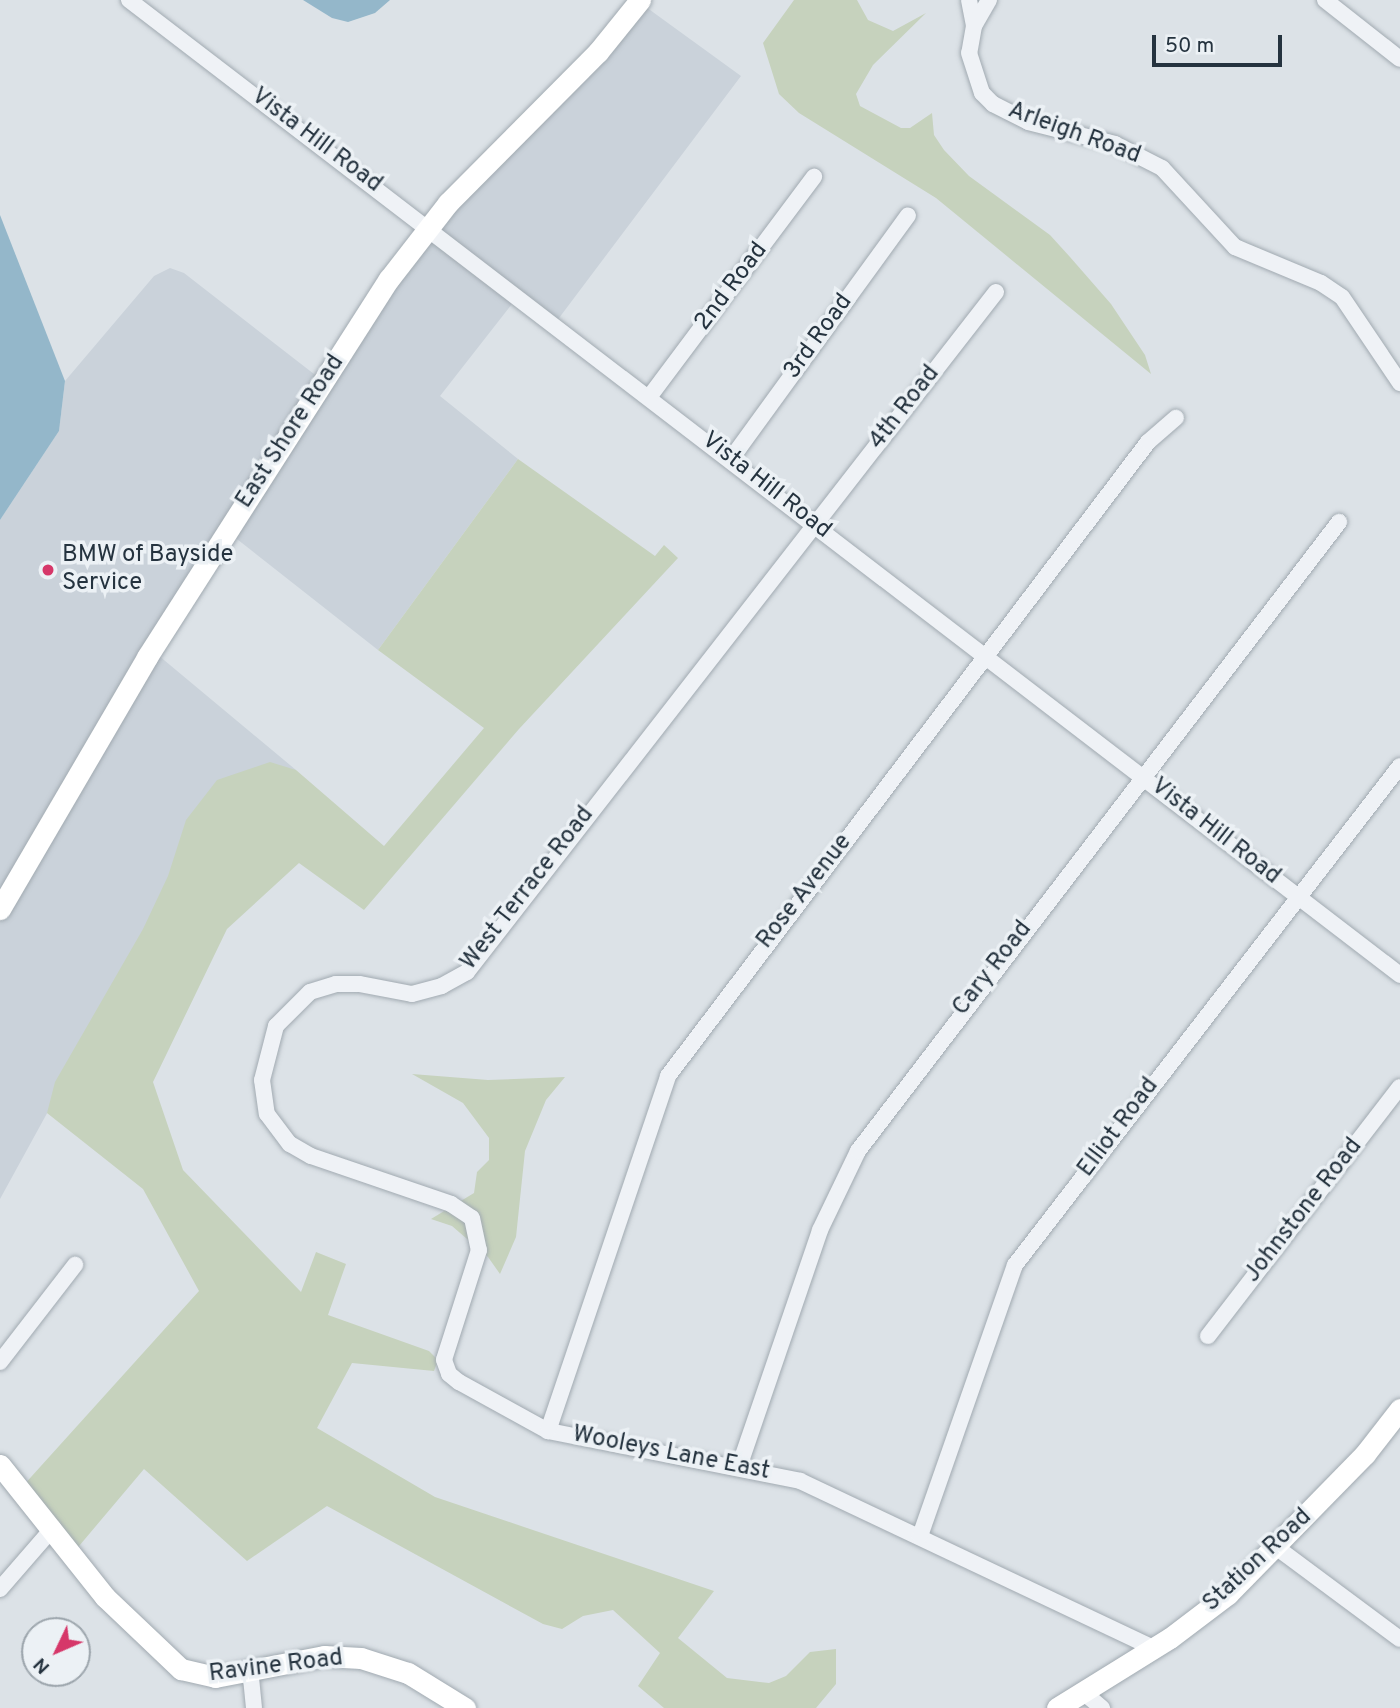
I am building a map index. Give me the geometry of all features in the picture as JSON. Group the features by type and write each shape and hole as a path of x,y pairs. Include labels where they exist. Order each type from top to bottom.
{"main road":[{"name":"East Shore Road","path":"0,909 147,657 389,279 428,225 598,52 639,1"},
{"name":"Station Road","path":"1057,1708 1228,1594 1365,1454 1400,1409"},
{"name":"Ravine Road","path":"0,1465 105,1597 181,1669 215,1677 250,1668 324,1656 361,1658 408,1673 465,1708"}],"street":[{"name":"Vista Hill Road","path":"129,0 428,225 1400,975"},
{"name":"Arleigh Road","path":"969,0 974,26 969,65 982,93 993,104 1028,122 1115,144 1162,168 1235,247 1321,283 1342,297 1400,383"},
{"name":"Arleigh Road","path":"974,26 989,0"},
{"path":"1329,2 1400,59"},
{"name":"2nd Road","path":"650,396 814,177"},
{"name":"3rd Road","path":"731,459 908,215"},
{"name":"4th Road","path":"815,523 996,292"},
{"name":"Rose Avenue","path":"548,1431 668,1076 1148,442 1176,418"},
{"name":"Cary Road","path":"738,1467 820,1230 858,1151 1142,776 1339,522"},
{"name":"West Terrace Road","path":"428,1196 311,1156 277,1130 267,1114 262,1080 276,1026 285,1012 310,992 336,984 412,994 442,986 467,972 815,523"},
{"name":"Elliot Road","path":"920,1536 1015,1265 1400,765"},
{"name":"Johnstone Road","path":"1208,1336 1400,1087"},
{"name":"Wooleys Lane East","path":"428,1196 451,1204 472,1218 478,1236 479,1250 444,1360 446,1369 459,1382 548,1431 800,1481 1151,1647"},
{"path":"0,1363 75,1265"},
{"path":"0,1589 52,1528"},
{"path":"1276,1547 1400,1639"},
{"path":"250,1668 254,1708"},
{"path":"1083,1692 1102,1708"}],"shaded area":[{"path":"639,2 741,76 556,322 519,295 440,396 518,459 378,650 228,532 152,650 296,770 119,982 0,1199 0,520 59,431 65,381 154,276 170,268 184,273 323,381 387,281"}],"green space":[{"path":"794,0 857,0 868,20 893,31 926,13 873,65 856,94 860,106 901,128 910,128 932,113 934,135 944,150 969,176 1050,235 1111,304 1145,355 1151,374 936,198 799,113 779,94 763,43"},
{"path":"518,459 655,556 664,545 678,558 519,729 364,910 299,863 227,929 153,1082 183,1170 301,1292 316,1252 346,1264 328,1315 429,1351 438,1360 434,1371 352,1363 317,1428 435,1497 714,1591 678,1638 727,1678 769,1683 786,1676 810,1652 836,1649 836,1684 816,1708 664,1708 638,1686 660,1653 613,1610 583,1616 562,1629 543,1624 327,1506 247,1561 144,1469 74,1552 22,1487 199,1291 143,1189 47,1113 55,1082 143,929 168,876 186,820 217,780 270,762 296,770 384,846 484,728 378,650"},
{"path":"412,1074 488,1080 565,1077 546,1100 525,1151 516,1237 500,1274 488,1257 452,1226 431,1219 474,1193 477,1172 489,1160 489,1138 463,1103"}],"water":[{"path":"303,0 390,0 375,13 348,22 332,18"},
{"path":"0,215 65,381 59,431 0,520"}],"place":[{"name":"BMW of Bayside Service","path":"48,570"}]}
